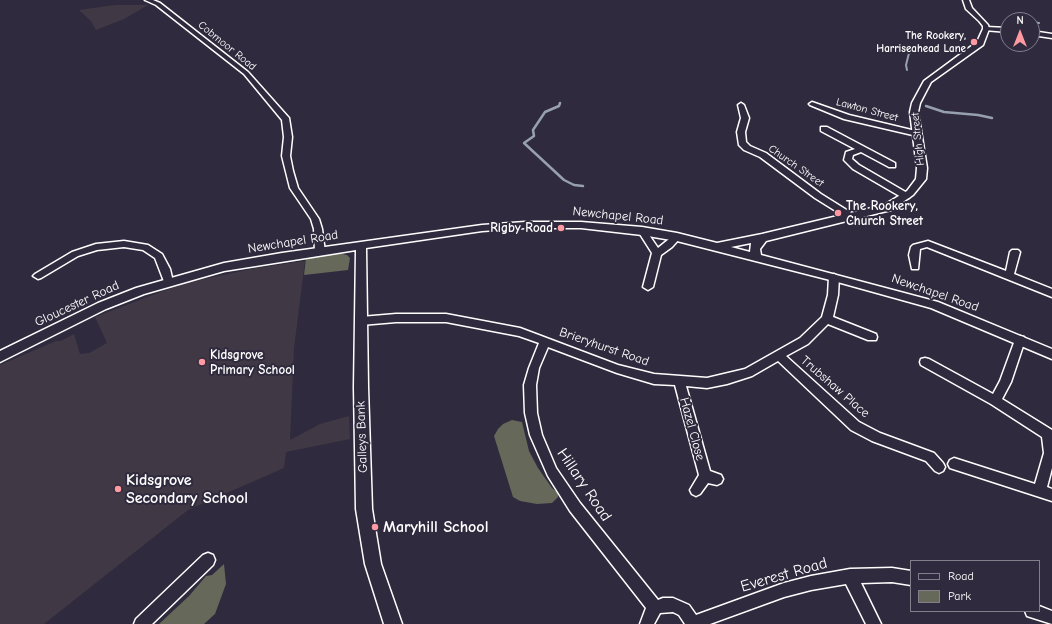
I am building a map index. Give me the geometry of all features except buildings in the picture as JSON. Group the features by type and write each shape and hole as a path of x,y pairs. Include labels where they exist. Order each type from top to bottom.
{"street":[{"name":"Cobmoor Road","path":"148,0 158,4 246,73 286,120 288,137 286,156 289,171 294,188 315,219 318,229 320,252"},
{"path":"966,0 969,9 986,26 986,29 1000,30"},
{"name":"High Street","path":"712,246 762,238 887,208 906,196 921,178 922,168 914,112 916,103 928,81 980,43 986,29"},
{"path":"1040,34 1052,36"},
{"name":"Lawton Street","path":"812,104 847,117 917,134"},
{"name":"Church Street","path":"741,105 745,118 741,132 742,143 747,148 763,155 818,196 850,216"},
{"path":"824,129 892,165"},
{"path":"861,149 849,154 848,160 856,167 906,196"},
{"name":"Newchapel Road","path":"168,282 253,262 482,228 514,225 581,225 642,231 677,237 834,277 934,305 1052,354"},
{"path":"642,231 657,253"},
{"path":"648,287 657,253 669,245 677,237"},
{"path":"756,257 755,249 757,243 762,238"},
{"path":"35,278 75,254 96,247 124,244 145,247 159,256 165,269 168,282"},
{"path":"915,267 914,255 916,247 928,244 1052,293"},
{"name":"Galleys Bank","path":"361,246 361,387 364,510 373,564 393,624"},
{"path":"1009,276 1015,252"},
{"path":"834,277 833,295 827,319 872,337"},
{"name":"Gloucester Road","path":"0,357 102,306 168,282"},
{"name":"Brieryhurst Road","path":"361,322 396,318 446,318 520,332 617,369 654,379 707,383 727,379 748,372 779,356 804,341 827,319"},
{"path":"994,401 1005,382 1020,340"},
{"name":"Hillary Road","path":"545,341 534,368 530,385 531,413 536,436 542,453 552,472 575,507 655,608"},
{"name":"Trubshaw Place","path":"779,356 856,426 876,437 930,457 939,467"},
{"path":"925,362 1048,434 1050,453 1040,490"},
{"name":"Hazel Close","path":"679,381 705,476 696,490"},
{"path":"954,464 1052,495"},
{"name":"Hazel Close","path":"705,476 717,479"},
{"path":"141,624 208,560"},
{"name":"Everest Road","path":"693,624 784,590 811,583 850,576 892,575 910,578"},
{"path":"850,576 874,624"},
{"path":"647,624 650,615 655,608 663,604 676,606 684,610 693,624"},
{"path":"1035,612 1052,618"}],"shaded area":[{"path":"115,5 148,5 124,19 96,30 91,21 79,10"},
{"path":"305,261 294,348 290,440 320,424 349,416 350,439 286,452 284,468 188,510 44,624 0,624 0,365 56,341 61,341 74,334 80,354 89,353 107,343 95,317 171,288 190,282 256,268"}],"green space":[{"path":"339,253 347,255 350,258 348,270 304,275 306,258"},
{"path":"512,420 522,422 529,451 538,468 552,488 558,493 558,497 552,503 537,504 520,501 513,497 494,436 503,424"},
{"path":"224,564 226,584 215,614 204,624 159,624 189,596 206,576 212,575"}],"waterway":[{"path":"907,70 906,65 909,53 925,46"},
{"path":"560,103 559,106 545,112 533,130 534,136 524,143 564,180 574,185 583,186"},
{"path":"926,106 944,112 978,115 992,118"}],"place":[{"name":"The Rookery, Harriseahead Lane","path":"974,42"},
{"name":"The Rookery, Church Street","path":"838,213"},
{"name":"Rigby Road","path":"561,228"},
{"name":"Kidsgrove Primary School","path":"202,362"},
{"name":"Kidsgrove Secondary School","path":"118,489"},
{"name":"Maryhill School","path":"375,527"}]}
